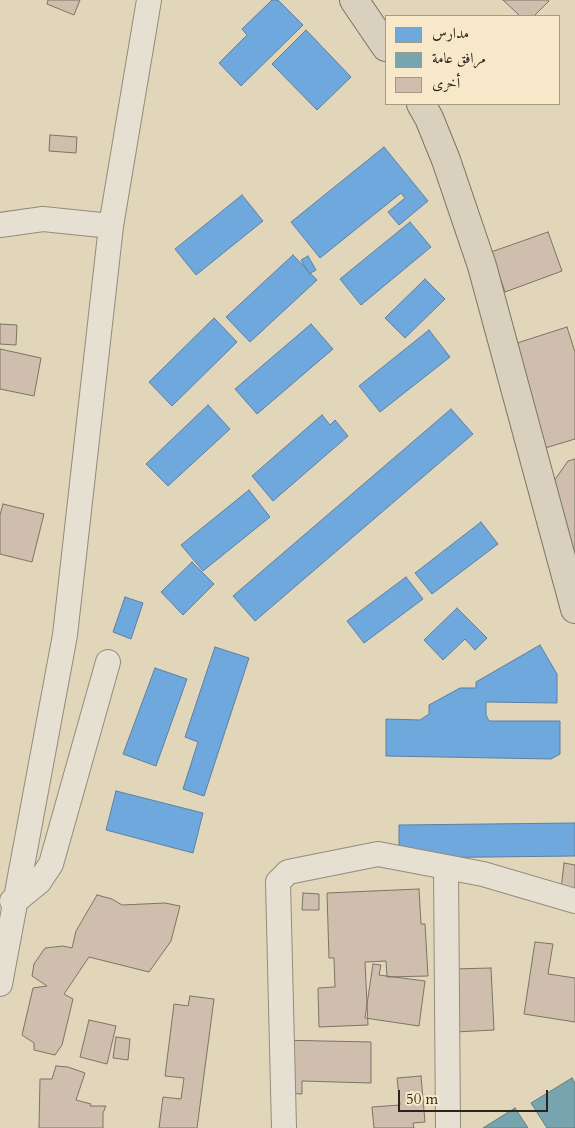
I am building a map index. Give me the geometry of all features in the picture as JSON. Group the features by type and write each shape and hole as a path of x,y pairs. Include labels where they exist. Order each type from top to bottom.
{"main road":[{"path":"354,0 385,46"},
{"path":"422,105 429,118 446,160 482,266 575,609"}],"street":[{"path":"0,984 8,901 65,635 111,226 149,0"},
{"path":"0,225 43,219 111,226"},
{"path":"8,901 39,882 51,864 108,662"},
{"path":"284,1128 278,882 288,872 378,854 483,874 575,901"},
{"path":"446,867 448,1128"}],"building: مدارس":[{"path":"272,0 278,0 303,25 241,86 219,63 247,35 242,29"},
{"path":"306,30 351,77 317,110 272,64"},
{"path":"384,147 428,201 399,225 388,212 405,198 401,193 320,258 291,222"},
{"path":"242,195 263,221 196,275 175,249"},
{"path":"410,222 431,247 361,305 340,279"},
{"path":"293,255 317,280 250,342 226,317"},
{"path":"308,256 316,270 309,274 301,260"},
{"path":"425,279 445,299 405,338 385,318"},
{"path":"214,318 237,342 172,406 149,382"},
{"path":"311,324 333,349 257,414 235,389"},
{"path":"429,330 450,357 380,412 359,386"},
{"path":"208,405 230,429 168,486 146,464"},
{"path":"451,409 473,434 255,621 233,596"},
{"path":"322,415 330,425 335,420 348,436 273,501 252,476"},
{"path":"249,490 270,517 203,571 181,545"},
{"path":"481,522 498,544 432,594 415,573"},
{"path":"192,562 214,584 183,615 161,592"},
{"path":"406,577 423,599 364,643 347,621"},
{"path":"125,597 143,603 131,639 113,632"},
{"path":"457,608 487,638 475,650 465,639 443,660 424,640"},
{"path":"540,645 557,674 557,703 486,702 486,715 489,721 560,721 560,754 551,759 386,756 386,719 420,720 429,714 429,705 460,688 476,688 476,682"},
{"path":"215,647 249,658 204,796 183,789 198,742 185,737"},
{"path":"155,668 187,679 156,766 123,754"},
{"path":"116,791 203,813 193,853 106,830"},
{"path":"575,823 575,856 399,858 399,825"}],"building: مرافق عامة":[{"path":"572,1078 575,1083 575,1128 547,1128 531,1103"},
{"path":"515,1108 528,1128 483,1128"}],"building: أخرى":[{"path":"48,0 80,0 74,15 47,4"},
{"path":"503,0 549,1 535,15 519,15"},
{"path":"50,135 77,137 76,153 49,151"},
{"path":"548,232 562,271 505,292 491,252"},
{"path":"0,324 17,325 16,345 0,344"},
{"path":"567,327 575,352 575,439 545,448 511,345"},
{"path":"0,349 41,358 34,396 0,389"},
{"path":"575,459 575,576 547,491 568,461"},
{"path":"3,504 44,514 32,562 0,554 0,515"},
{"path":"564,863 575,865 575,909 559,907"},
{"path":"419,889 421,924 425,924 428,976 387,977 386,961 365,962 368,1025 319,1027 318,988 335,987 334,958 329,958 327,893"},
{"path":"303,893 319,894 319,910 302,910"},
{"path":"97,895 112,899 122,905 165,903 180,906 171,941 149,972 89,957 64,994 73,999 62,1045 55,1055 34,1050 34,1043 22,1035 33,988 47,986 32,976 34,964 45,948 63,946 72,948 76,931"},
{"path":"535,942 553,944 548,974 575,978 575,1022 524,1014"},
{"path":"373,964 381,965 379,975 425,981 419,1026 365,1018"},
{"path":"491,968 494,1030 455,1032 452,969"},
{"path":"190,996 214,999 197,1128 159,1128 163,1097 181,1099 184,1078 165,1076 174,1004 188,1006"},
{"path":"89,1020 116,1026 107,1064 80,1057"},
{"path":"116,1037 130,1039 128,1060 113,1058"},
{"path":"277,1040 371,1042 371,1083 302,1081 302,1094 276,1093"},
{"path":"56,1066 68,1067 85,1073 76,1100 91,1104 90,1106 106,1106 103,1113 103,1128 39,1128 40,1079 52,1079"},
{"path":"421,1076 425,1122 413,1123 414,1128 374,1128 372,1107 400,1105 397,1078"}]}
